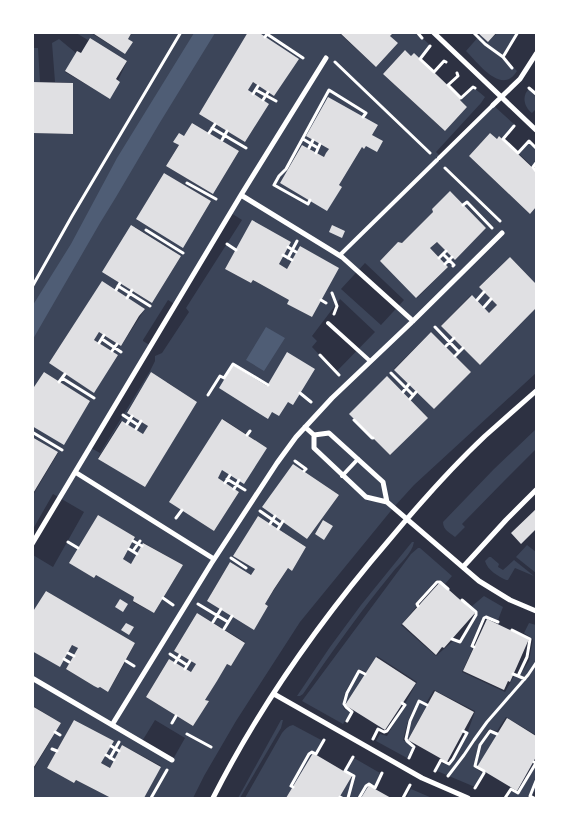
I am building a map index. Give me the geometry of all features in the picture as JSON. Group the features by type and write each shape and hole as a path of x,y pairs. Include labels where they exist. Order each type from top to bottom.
{"street":[{"path":"433,32 536,130"},
{"path":"493,105 520,79 536,54"},
{"path":"32,544 241,195 326,58"},
{"path":"241,195 340,255 413,321"},
{"path":"112,725 214,559 289,446 332,398 501,233"},
{"path":"213,798 274,694 332,610 363,570 454,467 536,391"},
{"path":"305,427 314,435 314,448 366,497 387,502 479,581 497,593 536,611"},
{"path":"314,435 329,433 358,459 383,482 387,502"},
{"path":"75,472 214,559"},
{"path":"463,567 536,490"},
{"path":"32,678 172,760"},
{"path":"274,694 422,778 468,798"}],"lane":[{"path":"340,255 493,105"},
{"path":"329,324 370,362"},
{"path":"342,476 358,459"}],"path":[{"path":"32,287 181,32"},
{"path":"417,32 431,46 420,59 434,72 444,61 449,65"},
{"path":"473,32 514,70"},
{"path":"503,58 518,32"},
{"path":"265,37 267,34 303,58"},
{"path":"326,58 329,56 438,159 500,222 501,233"},
{"path":"454,69 458,76 448,86 461,98 473,87 478,91"},
{"path":"254,94 257,88 276,101"},
{"path":"529,88 536,94"},
{"path":"310,200 308,204 274,185 279,176 286,170 329,90 366,113 363,117"},
{"path":"263,100 267,94"},
{"path":"510,120 515,125 503,140 518,153 529,141 536,148"},
{"path":"209,133 215,124"},
{"path":"212,128 246,148"},
{"path":"222,140 227,131"},
{"path":"303,139 319,146 316,153"},
{"path":"308,148 312,142"},
{"path":"536,163 532,167 536,171"},
{"path":"187,183 216,200"},
{"path":"463,205 467,202 493,229 490,232"},
{"path":"147,230 183,252"},
{"path":"292,260 286,257 294,251 297,241"},
{"path":"227,244 236,250"},
{"path":"288,247 294,251"},
{"path":"439,258 444,252 454,265 449,270"},
{"path":"445,264 452,257"},
{"path":"116,290 119,284 150,306"},
{"path":"127,298 131,292"},
{"path":"477,300 484,292"},
{"path":"329,324 337,306 332,293"},
{"path":"484,307 491,299"},
{"path":"321,300 326,303"},
{"path":"435,327 459,352"},
{"path":"446,346 454,338"},
{"path":"102,339 113,349 121,352"},
{"path":"113,349 117,344"},
{"path":"455,356 463,348"},
{"path":"320,355 339,374"},
{"path":"208,395 220,376 224,378 232,364 268,385"},
{"path":"391,373 407,386 413,395"},
{"path":"64,374 60,380 94,398"},
{"path":"403,392 407,386"},
{"path":"410,399 416,392"},
{"path":"300,393 311,402"},
{"path":"123,415 140,423 136,429"},
{"path":"127,424 131,418"},
{"path":"354,420 373,438"},
{"path":"247,435 250,431"},
{"path":"32,432 62,450"},
{"path":"294,461 306,469 304,471"},
{"path":"228,479 245,491"},
{"path":"234,489 239,480"},
{"path":"176,518 182,510"},
{"path":"260,511 271,522 280,525"},
{"path":"271,522 275,516"},
{"path":"129,549 135,553 140,544 133,541"},
{"path":"68,542 78,548"},
{"path":"231,558 246,568"},
{"path":"418,606 417,604 437,582 448,588"},
{"path":"163,598 173,605"},
{"path":"190,598 228,622"},
{"path":"452,639 460,642 476,615 476,612 462,600"},
{"path":"213,622 220,609"},
{"path":"224,629 232,616"},
{"path":"474,647 472,646 484,618 486,617 498,622"},
{"path":"512,630 530,638 526,662 518,676"},
{"path":"68,653 74,656"},
{"path":"170,654 186,667 190,661"},
{"path":"175,663 180,655"},
{"path":"64,659 69,662"},
{"path":"126,661 134,666"},
{"path":"447,777 487,722 525,679 536,663"},
{"path":"344,726 352,712 344,704 347,693 359,671 365,674"},
{"path":"513,674 525,679"},
{"path":"408,761 414,747 406,741 410,721 419,701 427,705"},
{"path":"371,741 378,729 384,732 387,731 405,705 402,703"},
{"path":"172,723 176,716"},
{"path":"434,772 441,760 449,764 467,733 463,731"},
{"path":"475,788 484,773 484,771 475,766 480,745 490,731 497,734"},
{"path":"55,732 60,735"},
{"path":"188,734 211,747"},
{"path":"293,787 291,786 309,754 312,752 316,754 324,740"},
{"path":"106,755 112,759 120,742"},
{"path":"111,746 117,750"},
{"path":"52,749 58,751"},
{"path":"348,798 354,776 345,771 353,757"},
{"path":"505,798 511,789 518,792 536,763 534,762"},
{"path":"151,798 168,769 162,765"},
{"path":"359,798 369,784 376,788 382,773"},
{"path":"534,798 530,796 536,781"},
{"path":"402,798 410,785"}],"shaded area":[{"path":"76,33 91,33 125,54 133,42 128,39 132,33 248,33 199,114 245,142 269,104 248,90 253,82 274,96 293,67 258,33 339,33 376,67 398,43 390,36 391,33 417,33 431,46 420,59 411,56 405,50 383,74 445,131 467,107 460,100 473,87 485,97 436,152 440,156 493,105 515,125 503,139 499,136 497,139 490,133 469,156 530,214 536,207 536,284 510,257 479,287 497,305 489,313 471,295 441,326 480,365 536,308 536,373 414,485 300,622 236,721 193,798 144,798 161,766 122,745 110,768 101,763 113,741 74,720 47,768 74,783 76,780 111,798 33,797 33,770 61,723 33,706 33,651 60,666 72,645 78,648 66,669 108,692 135,643 46,591 33,613 33,555 53,567 84,512 53,494 33,529 33,495 58,453 33,437 33,426 66,440 90,401 44,372 33,390 33,133 73,134 73,83 55,82 52,43 59,39 76,53 65,72 110,98 127,61 90,38 88,40","holes":["192,123 239,151 213,194 166,166","378,125 339,185 341,187 327,210 280,183 302,145 324,157 329,149 307,136","164,173 211,201 195,228 150,227 137,220 137,218","450,192 486,228 455,260 437,242 430,248 448,267 417,298 380,261 398,243 402,243","231,213 242,220 186,308 189,312 162,353 155,356 155,361 150,371 100,453 91,448 151,346 143,341 168,300 176,305","135,227 181,256 152,303 107,275","271,231 291,242 279,264 287,269 300,246 338,268 312,317 288,304 289,300 253,280 251,283 225,269 236,250","365,263 404,300 381,325 341,289","102,282 145,309 121,346 99,332 94,340 118,355 94,392 49,363","340,299 375,332 336,372 312,347 317,341 312,336","431,332 471,372 434,409 394,369","151,372 164,383 167,382 196,402 145,487 98,458 121,421 143,434 148,426 127,412","387,377 427,417 390,455 350,414","223,419 267,448 222,470 218,478 239,492 214,531 170,502","293,464 339,495 307,539 263,507","98,515 135,537 123,559 131,564 144,543 183,565 154,613 133,602 134,597 96,575 94,578 70,563","258,516 306,547 292,571 288,568 265,604 268,606 264,612 211,594 230,562 251,575 255,569 234,556","323,520 333,526 324,539 315,534","197,613 245,642 231,666 227,664 205,700 208,701 193,726 146,697 169,659 191,672 196,664 174,651","155,720 185,738 172,761 141,743"]},
{"path":"194,33 215,33 100,223 33,339 33,305 71,244 117,158"},
{"path":"497,33 519,33 503,57 517,71 511,78 504,80 490,75 466,51 480,35 488,42"},
{"path":"33,48 38,48 40,82 33,82"},
{"path":"530,88 536,91 536,109 532,113 527,108 525,101 525,94"},
{"path":"527,142 531,142 536,146 536,163 533,167 518,153"},
{"path":"266,327 285,338 264,371 246,360"},
{"path":"536,429 536,449 462,524 465,527 455,537 447,531 443,522"},
{"path":"412,542 414,542 413,546 408,555 357,618 303,694 297,696 361,605"},
{"path":"527,545 536,552 536,573 516,557"},
{"path":"418,548 452,576 445,584 440,580 436,580 415,604 417,606 401,625 436,656 453,641 460,644 476,618 477,612 472,606 484,596 503,607 498,620 487,616 483,617 470,646 473,648 462,672 505,692 514,676 518,678 529,661 533,639 524,633 529,623 536,625 536,735 506,717 497,731 489,729 478,747 474,768 476,768 480,745 490,731 497,734 477,769 482,773 475,787 437,771 441,763 450,765 454,759 475,711 434,690 426,703 418,700 408,721 403,740 413,747 407,758 376,741 380,734 387,736 417,682 377,656 366,672 359,669 347,688 343,704 344,709 351,712 343,724 302,701 411,554"},
{"path":"489,557 499,564 498,567 503,570 514,560 534,576 515,568 508,580 506,580 488,568 485,561"},
{"path":"359,671 365,674 345,705 347,693"},
{"path":"419,701 427,705 408,740 406,739 410,721"},
{"path":"281,720 283,720 281,728 240,798 238,798"},
{"path":"293,725 323,741 316,753 313,753 286,798 245,798 282,733"},
{"path":"354,758 380,773 375,786 369,785 361,798 339,798 352,776 345,771"},
{"path":"536,764 536,789 532,796 530,796 531,791 528,796 531,798 508,798 511,791 519,794"},
{"path":"411,789 432,798 406,798"}],"building":[{"path":"91,32 132,32 128,39 133,42 125,54"},
{"path":"248,32 258,32 299,59 274,96 253,82 248,90 269,104 245,142 199,114"},
{"path":"339,32 391,32 390,36 398,43 376,67"},
{"path":"477,32 497,32 488,42"},
{"path":"90,38 127,61 116,79 120,82 110,99 65,71 77,51 81,53"},
{"path":"405,50 411,56 414,53 461,98 460,100 467,107 445,131 383,74"},
{"path":"32,82 73,83 73,134 32,133"},
{"path":"328,97 378,125 372,135 383,141 377,152 366,146 364,149 362,147 339,185 342,187 327,211 280,183 302,145 324,157 329,149 306,136"},
{"path":"192,123 239,151 213,194 166,166 179,145 173,142 179,133 184,136"},
{"path":"490,133 497,139 499,136 536,171 536,207 530,214 469,156"},
{"path":"164,173 211,201 183,248 136,219"},
{"path":"450,191 486,228 455,260 437,242 430,248 448,267 416,298 380,261 398,242 402,243 433,212 432,209"},
{"path":"252,220 291,242 279,264 287,269 300,246 339,268 312,317 287,304 289,300 253,280 251,283 225,269"},
{"path":"131,225 181,256 152,303 102,272"},
{"path":"332,225 345,231 342,238 329,232"},
{"path":"510,257 536,284 536,308 480,365 441,326 472,295 489,313 497,305 479,287"},
{"path":"102,281 145,309 121,346 99,332 94,340 118,355 94,393 49,363"},
{"path":"431,332 471,372 434,409 394,370"},
{"path":"287,352 315,369 293,405 288,402 279,416 272,412 268,419 219,388 233,365 267,386"},
{"path":"44,372 90,401 64,445 32,426 32,390"},
{"path":"151,372 197,402 145,487 98,459 122,421 143,434 148,426 127,413"},
{"path":"387,376 428,418 390,455 349,414"},
{"path":"222,419 267,448 244,484 222,470 218,478 239,492 214,531 169,502"},
{"path":"32,437 58,452 32,495"},
{"path":"293,464 339,495 307,539 262,507"},
{"path":"536,509 536,529 521,544 511,533"},
{"path":"98,515 135,537 123,559 131,564 143,543 183,565 154,613 133,601 134,597 96,575 94,578 69,563"},
{"path":"258,516 306,547 292,571 288,568 274,589 265,604 268,606 254,630 207,601 230,562 251,575 255,569 233,556"},
{"path":"323,520 333,526 324,540 315,534"},
{"path":"440,582 475,613 436,655 402,624"},
{"path":"46,591 135,643 108,692 66,669 78,648 72,645 60,667 32,651 32,613"},
{"path":"120,599 128,604 123,612 115,607"},
{"path":"197,613 245,643 231,666 227,664 205,700 209,701 193,726 146,697 169,659 191,672 196,664 174,651"},
{"path":"487,619 529,639 510,682 508,681 504,690 463,671"},
{"path":"126,623 134,627 129,635 121,630"},
{"path":"376,657 416,683 385,730 345,705"},
{"path":"435,691 474,712 447,762 408,740"},
{"path":"32,706 61,723 32,770"},
{"path":"507,718 536,736 536,757 517,791 477,767"},
{"path":"74,720 114,741 101,763 110,768 122,745 161,767 144,798 111,798 76,780 74,783 47,768"},
{"path":"313,753 352,776 339,798 286,798"},
{"path":"369,785 375,789 391,798 361,798"}]}
